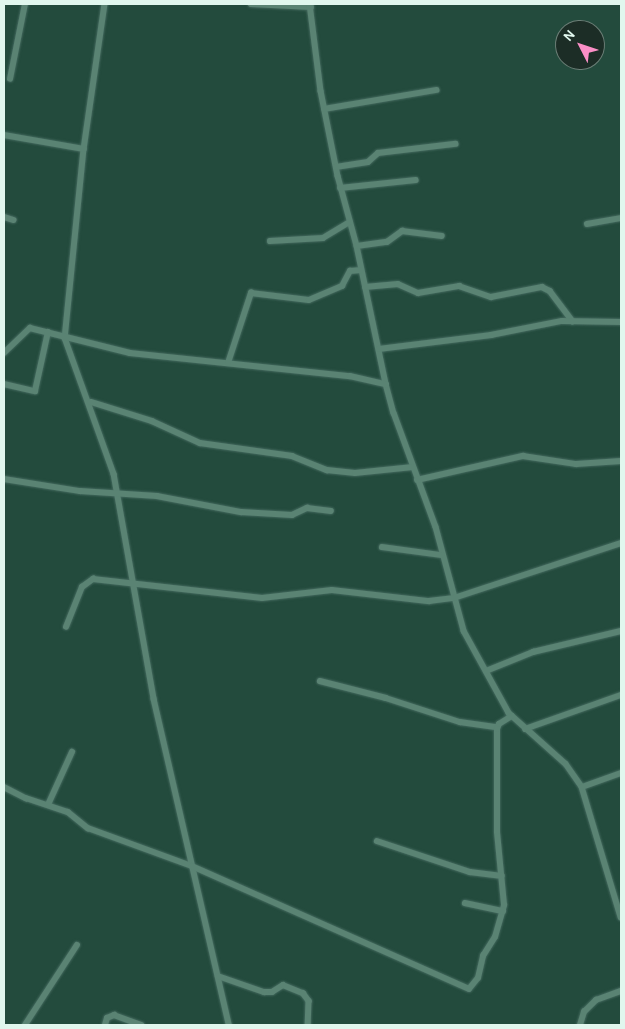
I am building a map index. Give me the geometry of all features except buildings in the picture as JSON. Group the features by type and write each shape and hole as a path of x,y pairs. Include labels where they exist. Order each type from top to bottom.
{"street":[{"path":"10,79 25,4"},
{"path":"105,4 84,149 65,338 109,454 136,586 154,698 229,1025"},
{"path":"251,4 310,6 324,109 340,188 358,246 361,270 386,384 412,467 436,527 441,555 454,598 468,639 512,716 566,764 582,787 621,918"},
{"path":"324,109 436,90"},
{"path":"4,135 84,149"},
{"path":"336,167 368,162 378,154 455,144"},
{"path":"340,188 416,180"},
{"path":"4,217 14,220"},
{"path":"587,224 621,218"},
{"path":"270,241 323,238 350,222"},
{"path":"358,246 387,242 402,231 442,236"},
{"path":"228,363 251,293 309,300 342,286 350,271 361,270"},
{"path":"365,287 398,284 418,293 459,286 491,297 542,287 550,291 573,321"},
{"path":"379,349 573,321 621,322"},
{"path":"4,354 26,330 48,332 65,338 150,356 350,376 386,384"},
{"path":"4,384 35,391 48,332"},
{"path":"90,402 152,421 200,443 292,456 327,470 355,473 412,467"},
{"path":"417,480 523,456 576,464 621,461"},
{"path":"4,479 80,490 117,492 241,512 292,515 307,508 331,511"},
{"path":"66,627 86,582 93,579 136,586 262,598 325,590 412,601 454,598 621,543"},
{"path":"382,547 441,555"},
{"path":"486,671 533,652 621,631"},
{"path":"320,681 386,698 460,722 497,727 512,716"},
{"path":"525,729 621,695"},
{"path":"4,787 68,812 88,828 192,866 465,989 475,983 483,956 495,937 503,911 502,876 497,832 497,727"},
{"path":"48,805 72,752"},
{"path":"582,787 621,772"},
{"path":"377,841 470,872 502,876"},
{"path":"465,903 503,911"},
{"path":"25,1025 77,945"},
{"path":"218,976 264,992 272,992 284,985 303,993 309,1001 308,1025"},
{"path":"580,1025 584,1012 596,1000 621,991"},
{"path":"105,1025 108,1018 114,1015 141,1025"}]}
